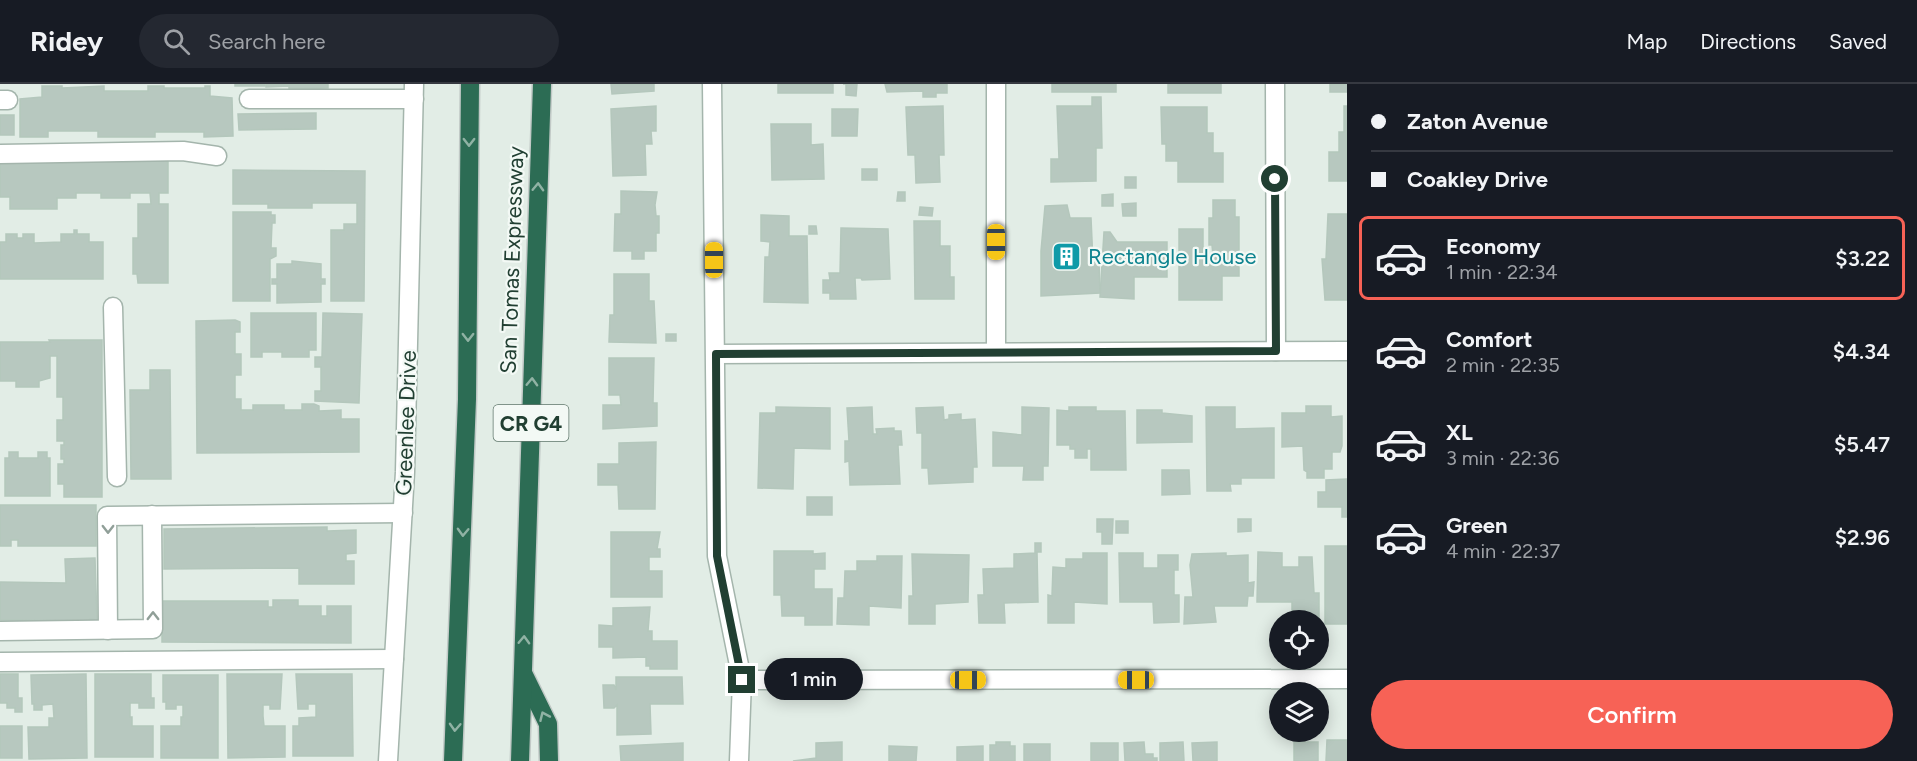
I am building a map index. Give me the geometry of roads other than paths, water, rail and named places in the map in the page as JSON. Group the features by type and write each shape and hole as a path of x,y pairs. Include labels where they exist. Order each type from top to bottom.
{"highway":[{"name":"San Tomas Expressway","path":"453,761 467,399 470,84"},
{"name":"San Tomas Expressway","path":"520,761 542,84"},
{"path":"523,674 548,724 549,761"}],"street":[{"path":"712,84 717,556 742,680 739,761"},
{"path":"996,84 996,351"},
{"path":"1275,84 1276,351"},
{"path":"249,99 414,91"},
{"name":"Greenlee Drive","path":"388,761 403,513 414,91"},
{"path":"0,154 183,151 217,156"},
{"path":"113,307 117,477"},
{"path":"716,354 1347,351"},
{"path":"108,630 107,516 403,513"},
{"path":"0,631 153,629 152,515"},
{"path":"0,662 394,658"},
{"path":"742,680 1347,680"}],"place":[{"name":"Rectangle House","path":"1067,256"}]}
